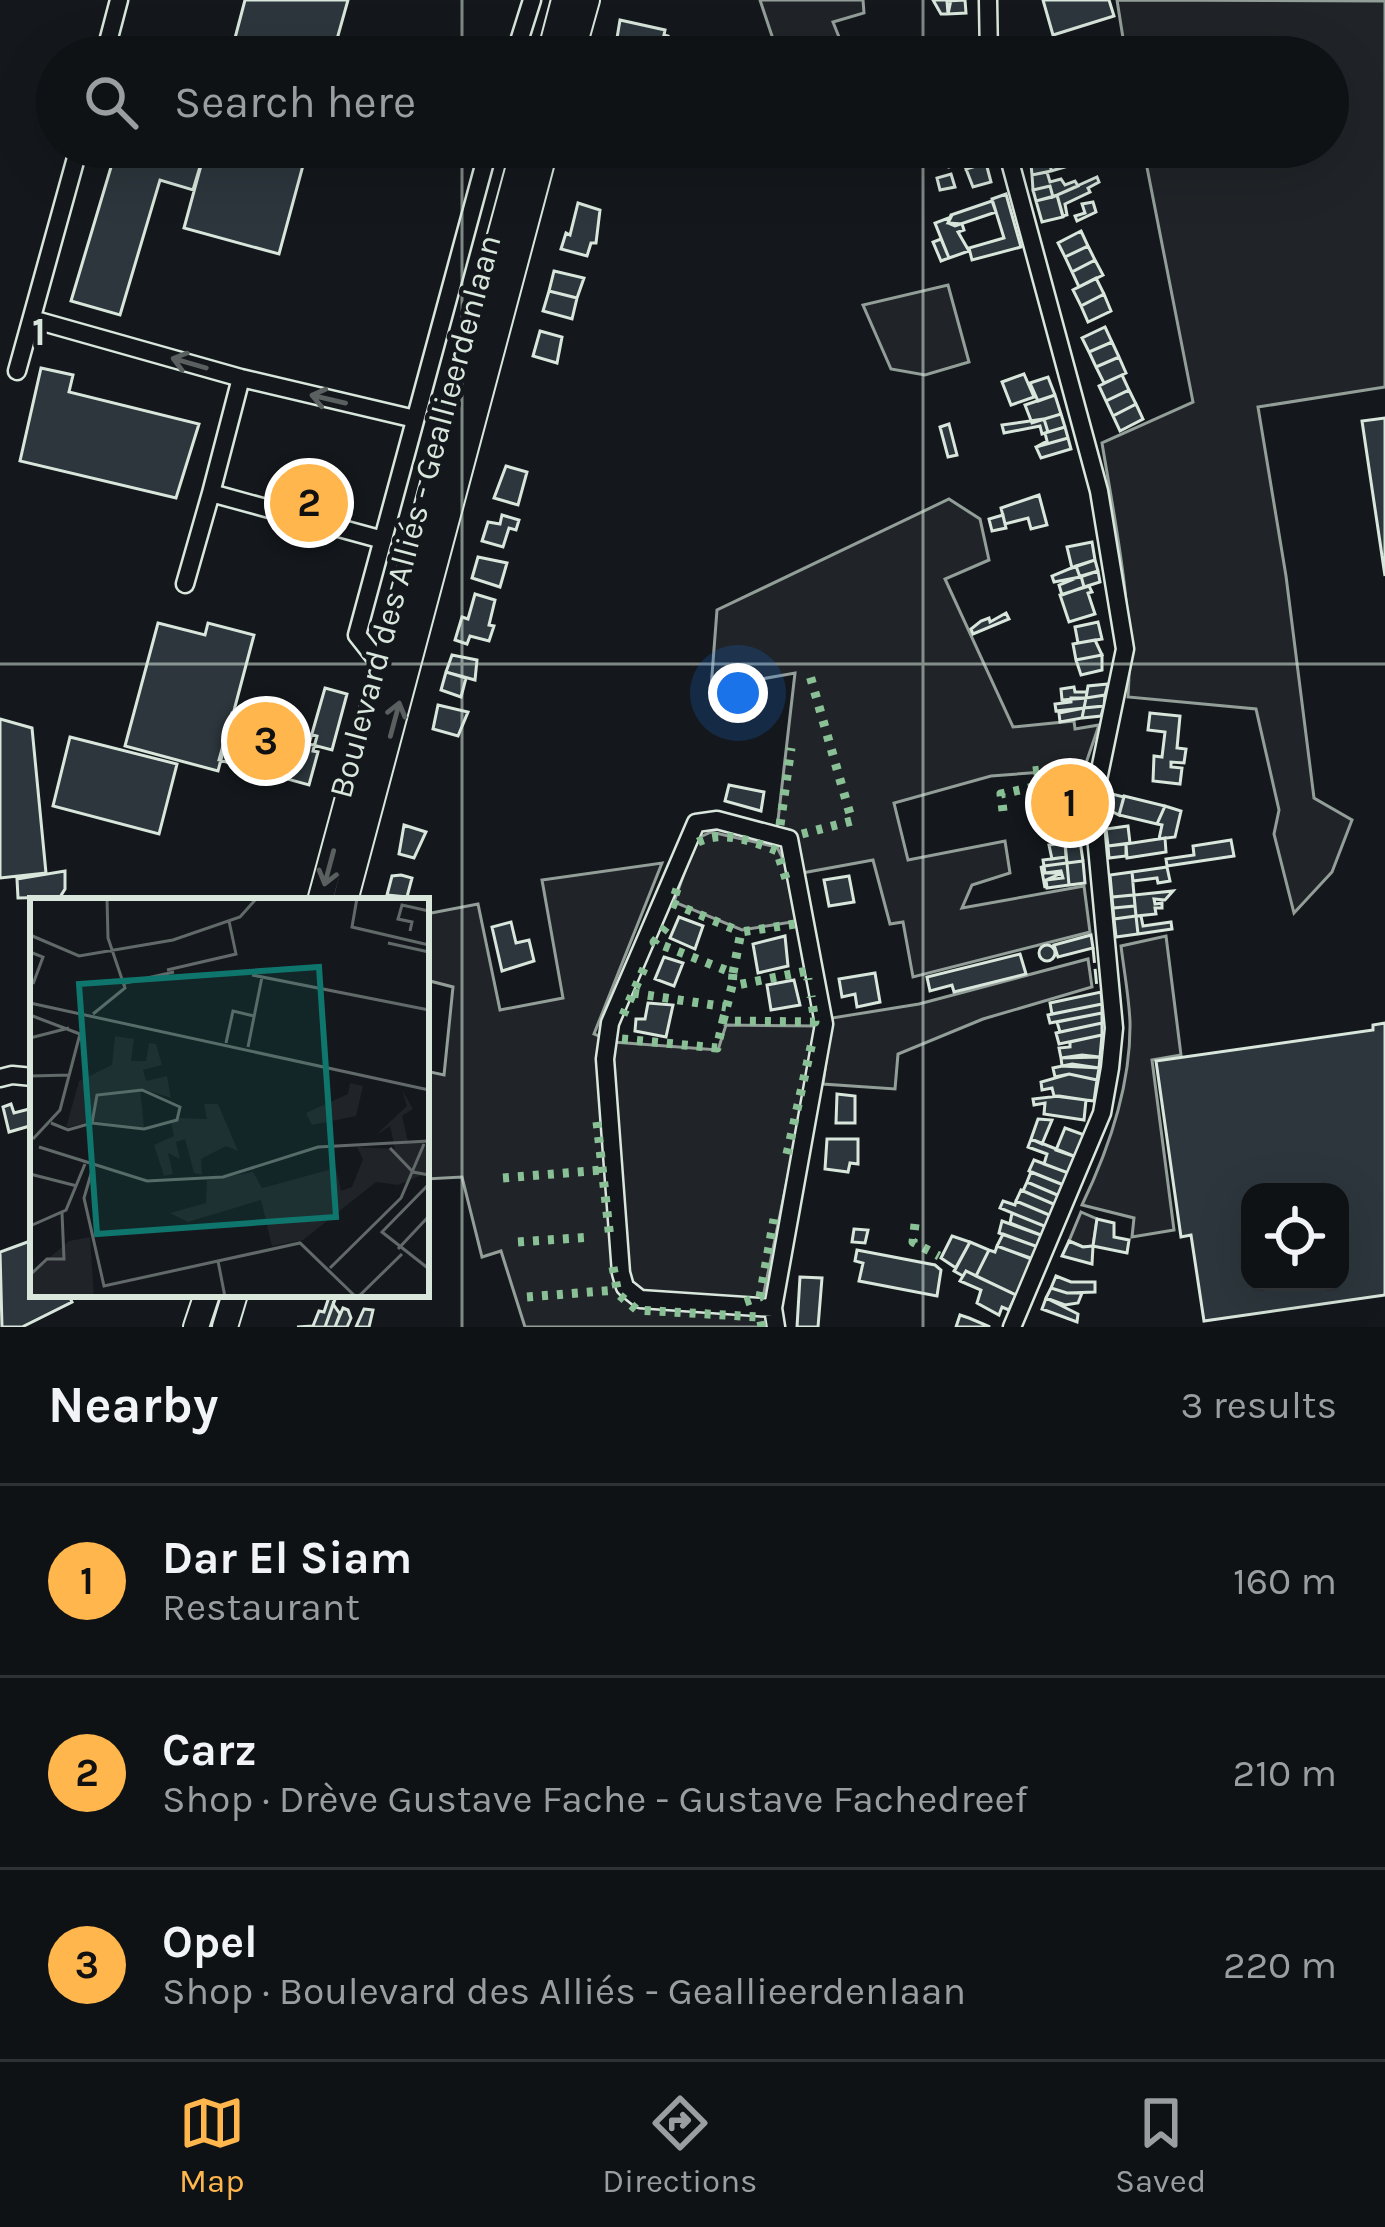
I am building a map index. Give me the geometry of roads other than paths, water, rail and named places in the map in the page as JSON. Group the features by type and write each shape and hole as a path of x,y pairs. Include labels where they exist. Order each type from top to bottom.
{"highway":[{"path":"554,36 564,0"},
{"path":"577,36 587,0"},
{"name":"Boulevard des Alliés - Geallieerdenlaan","path":"321,898 518,168"},
{"name":"Boulevard des Alliés - Geallieerdenlaan","path":"346,898 540,168"},
{"path":"225,1327 234,1297"}],"street":[{"path":"110,36 119,0"},
{"path":"521,36 532,0"},
{"path":"988,0 989,36"},
{"path":"17,371 73,168"},
{"path":"383,668 357,635 483,168"},
{"path":"1012,168 1099,491 1125,649 1093,804 1114,1028 1110,1068 1102,1113 1012,1327"},
{"path":"32,319 242,378 415,419"},
{"path":"185,584 242,378"},
{"path":"211,493 382,540"},
{"path":"716,820 789,839 824,1024 774,1318 640,1299 625,1287 621,1273 605,1059 610,1023 696,823 716,820"},
{"path":"0,1078 30,1077"}],"place":[{"name":"Carz","path":"309,503"},
{"name":"Opel","path":"266,741"},
{"name":"Dar El Siam","path":"1070,803"}]}
